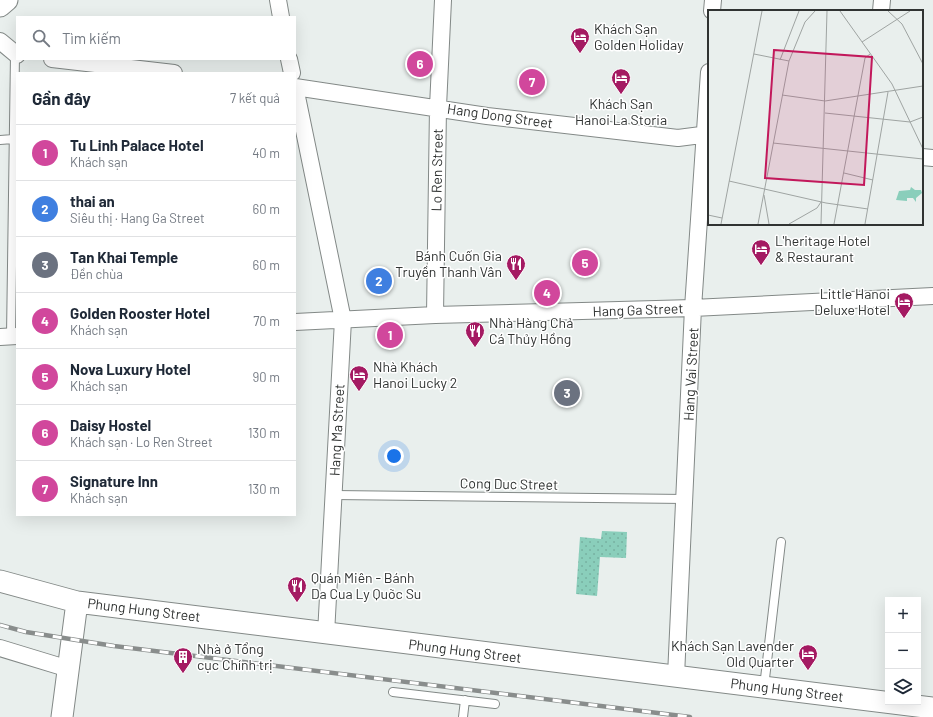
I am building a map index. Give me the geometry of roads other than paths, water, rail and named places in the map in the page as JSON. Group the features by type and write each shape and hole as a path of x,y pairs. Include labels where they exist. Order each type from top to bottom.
{"street":[{"path":"0,6 7,0"},
{"path":"278,0 281,16"},
{"name":"Lo Ren Street","path":"435,315 438,107 443,0"},
{"path":"712,10 713,0"},
{"path":"881,10 882,0"},
{"path":"0,41 16,55"},
{"path":"61,60 165,72"},
{"path":"289,60 292,72"},
{"name":"Hang Dong Street","path":"296,87 438,107 487,116 678,138 707,134"},
{"name":"Hang Ma Street","path":"296,92 343,320 326,634"},
{"name":"Hang Vai Street","path":"676,676 694,308 708,103"},
{"path":"923,157 933,158"},
{"name":"Hang Ga Street","path":"296,322 435,315 694,308 933,296"},
{"name":"Phung Hung Street","path":"0,581 77,602 933,708"},
{"path":"62,717 77,602"},
{"path":"0,648 68,669"}],"lane":[{"path":"9,336 16,55"},
{"path":"0,140 13,139"},
{"name":"Cong Duc Street","path":"334,495 685,499"},
{"path":"764,687 781,542"},
{"path":"394,692 495,704"},
{"path":"463,717 465,700"}],"railway":[{"path":"0,625 26,632 114,646 690,717"}],"place":[{"name":"Khách Sạn Golden Holiday","path":"580,54"},
{"name":"Daisy Hostel","path":"420,64"},
{"name":"Signature Inn","path":"532,82"},
{"name":"Khách Sạn Hanoi La Storia","path":"621,95"},
{"name":"Nova Luxury Hotel","path":"585,263"},
{"name":"L'heritage Hotel & Restaurant","path":"761,266"},
{"name":"thai an","path":"379,281"},
{"name":"Bánh Cuốn Gia Truyền Thanh Vân","path":"516,281"},
{"name":"Golden Rooster Hotel","path":"547,293"},
{"name":"Little Hanoi Deluxe Hotel","path":"904,319"},
{"name":"Tu Linh Palace Hotel","path":"390,335"},
{"name":"Nhà Hàng Chả Cá Thủy Hồng","path":"475,348"},
{"name":"Nhà Khách Hanoi Lucky 2","path":"359,392"},
{"name":"Tan Khai Temple","path":"567,393"},
{"name":"Quán Miên - Bánh Da Cua Ly Quõc Su","path":"297,603"},
{"name":"Khách Sạn Lavender Old Quarter","path":"808,671"},
{"name":"Nhà ở Tổng cục Chính trị","path":"183,674"}]}
